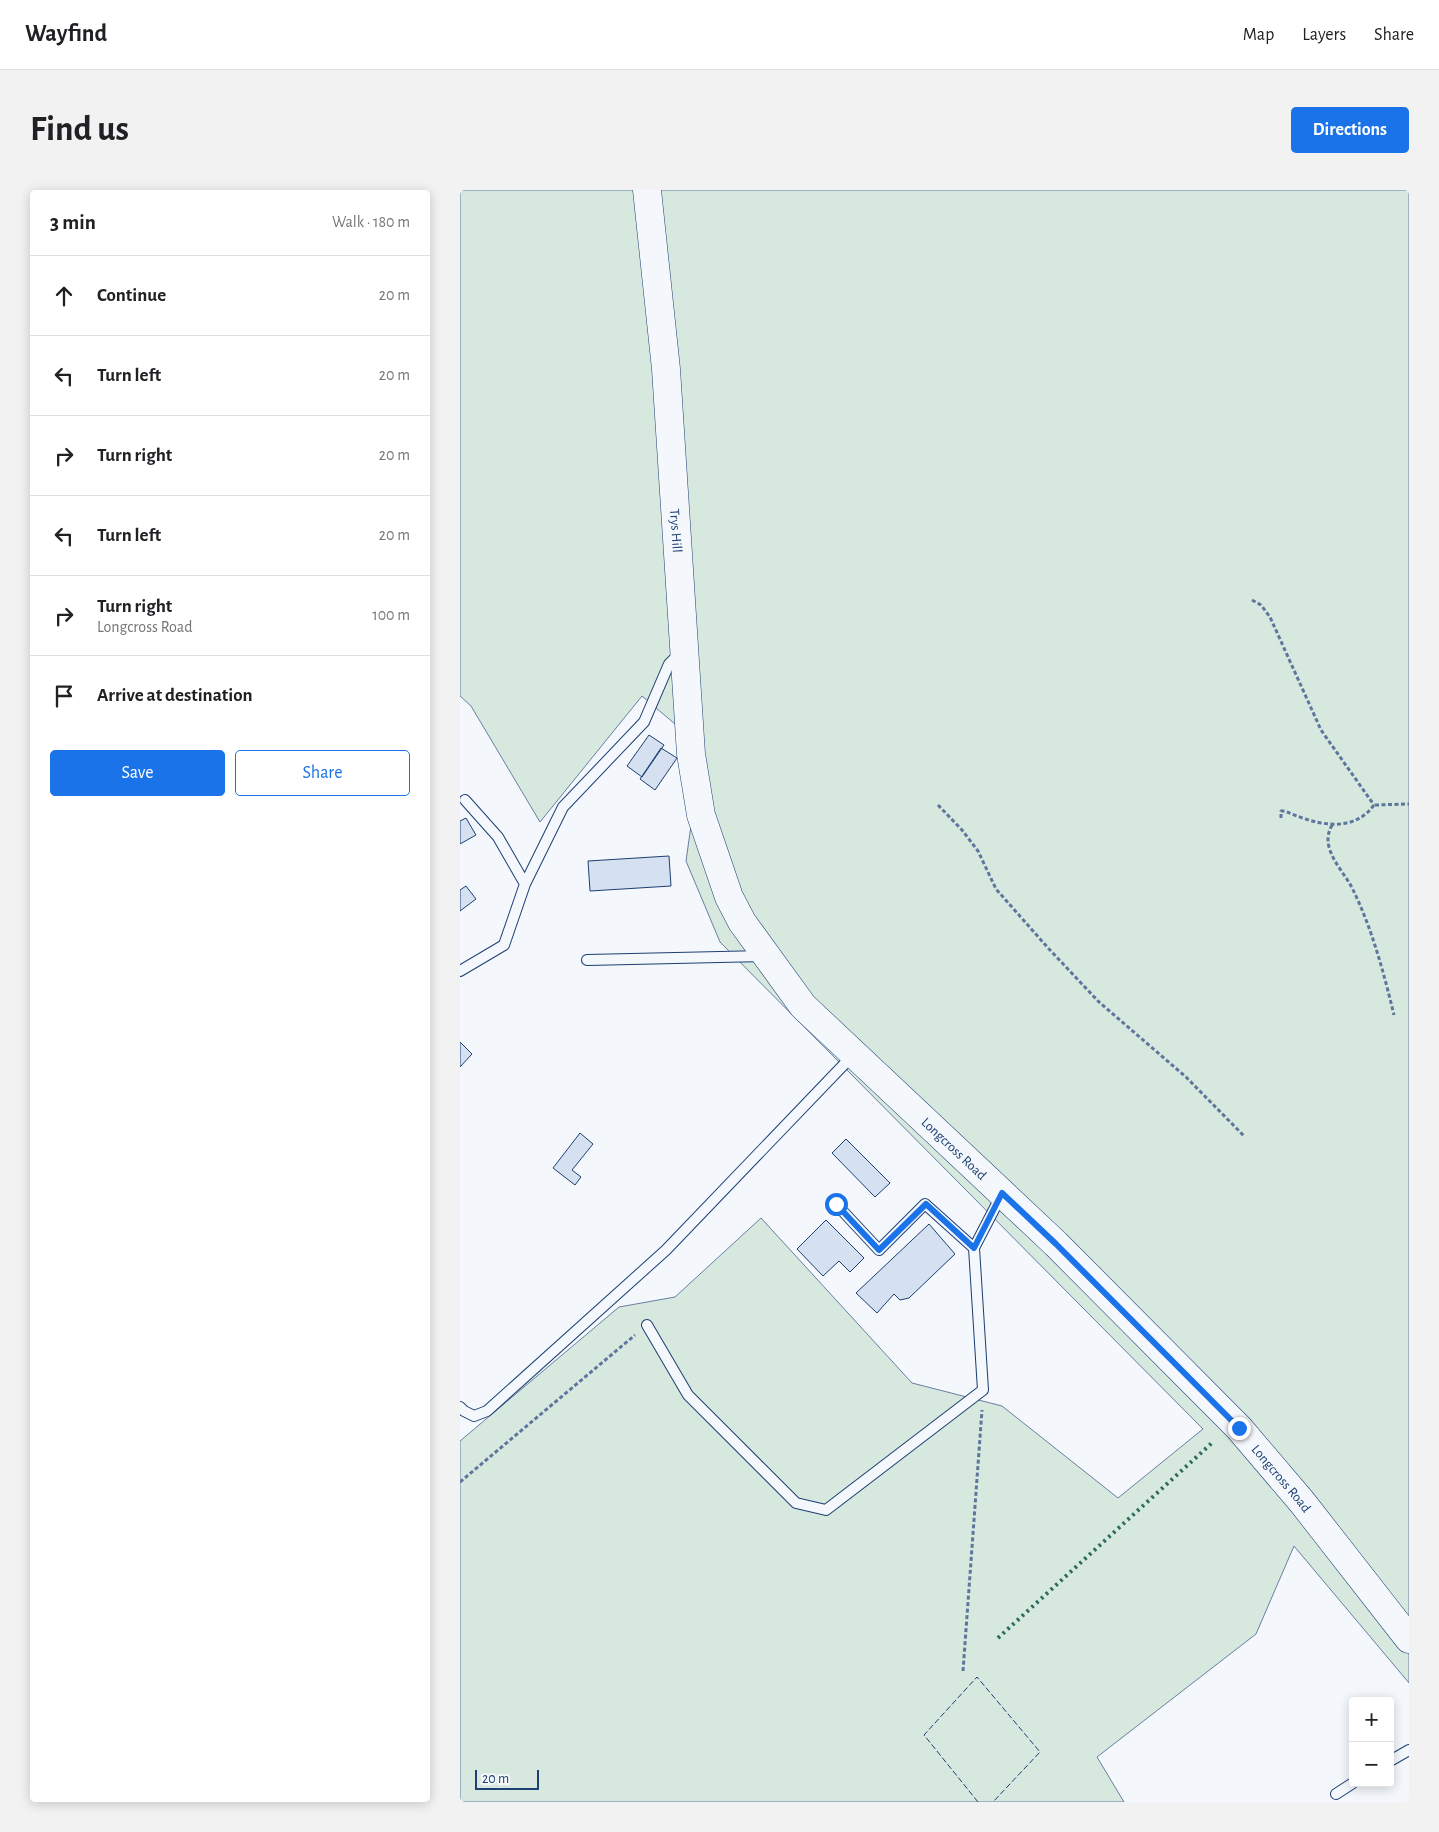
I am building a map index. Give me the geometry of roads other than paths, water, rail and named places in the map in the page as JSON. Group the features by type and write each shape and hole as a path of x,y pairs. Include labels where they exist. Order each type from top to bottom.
{"main road":[{"name":"Trys Hill","path":"647,190 666,369 692,763 701,815 719,868"},
{"name":"Longcross Road","path":"719,868 729,897 742,922 803,1006 1056,1244 1239,1428 1302,1502 1409,1639"}],"lane":[{"path":"460,971 504,945 525,884 563,807 644,722 669,664 684,650"},
{"path":"465,800 498,837 525,884"},
{"path":"588,960 766,956"},
{"path":"460,1408 474,1416 487,1411 494,1405 666,1250 854,1054"},
{"path":"647,1325 688,1395 796,1503 826,1510 983,1390 974,1248 1002,1193"},
{"path":"836,1204 879,1250 926,1204 974,1248"},
{"path":"1394,1759 1409,1750"},
{"path":"1336,1794 1349,1786"}]}
